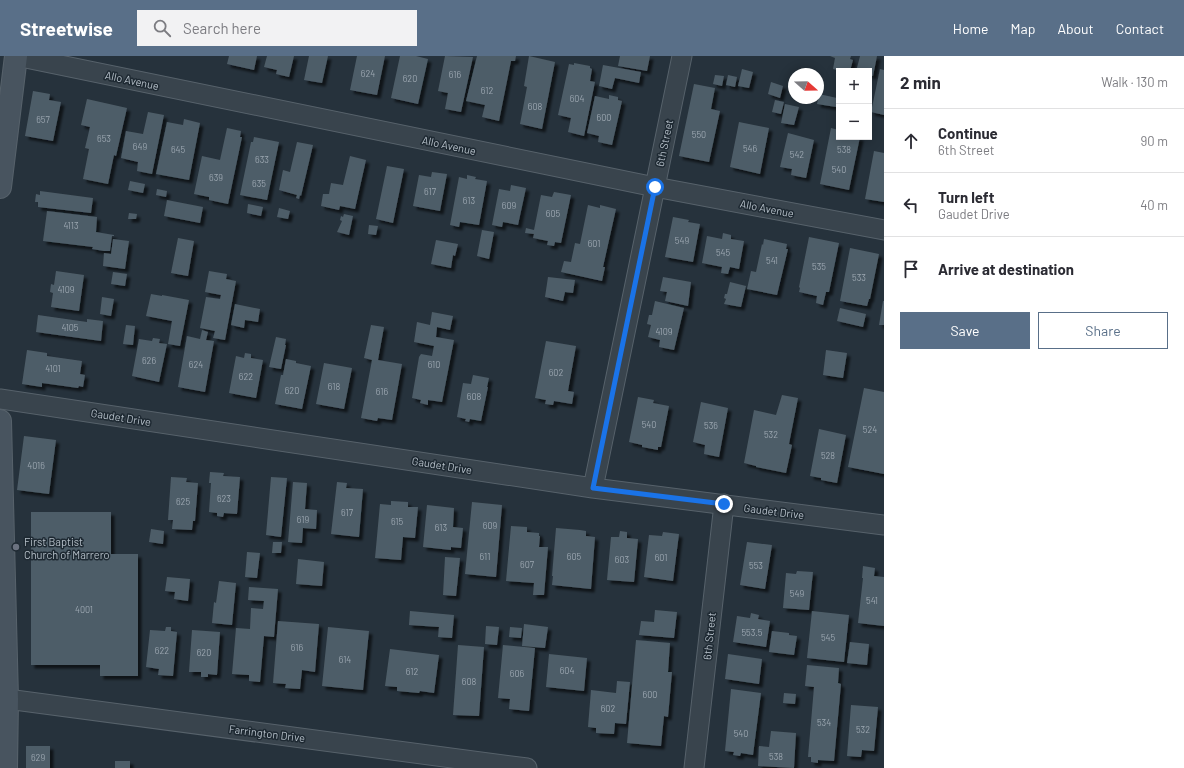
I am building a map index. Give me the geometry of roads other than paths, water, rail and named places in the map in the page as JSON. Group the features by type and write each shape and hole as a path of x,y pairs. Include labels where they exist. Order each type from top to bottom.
{"street":[{"name":"Allo Avenue","path":"16,56 655,187 884,230"},
{"path":"0,187 16,56"},
{"name":"6th Street","path":"593,488 682,56"},
{"name":"Gaudet Drive","path":"0,399 593,488 884,525"},
{"path":"0,422 7,699 6,768"},
{"name":"6th Street","path":"694,768 724,504"},
{"name":"Farrington Drive","path":"7,699 527,768"}],"place":[{"name":"First Baptist Church of Marrero","path":"16,547"}]}
